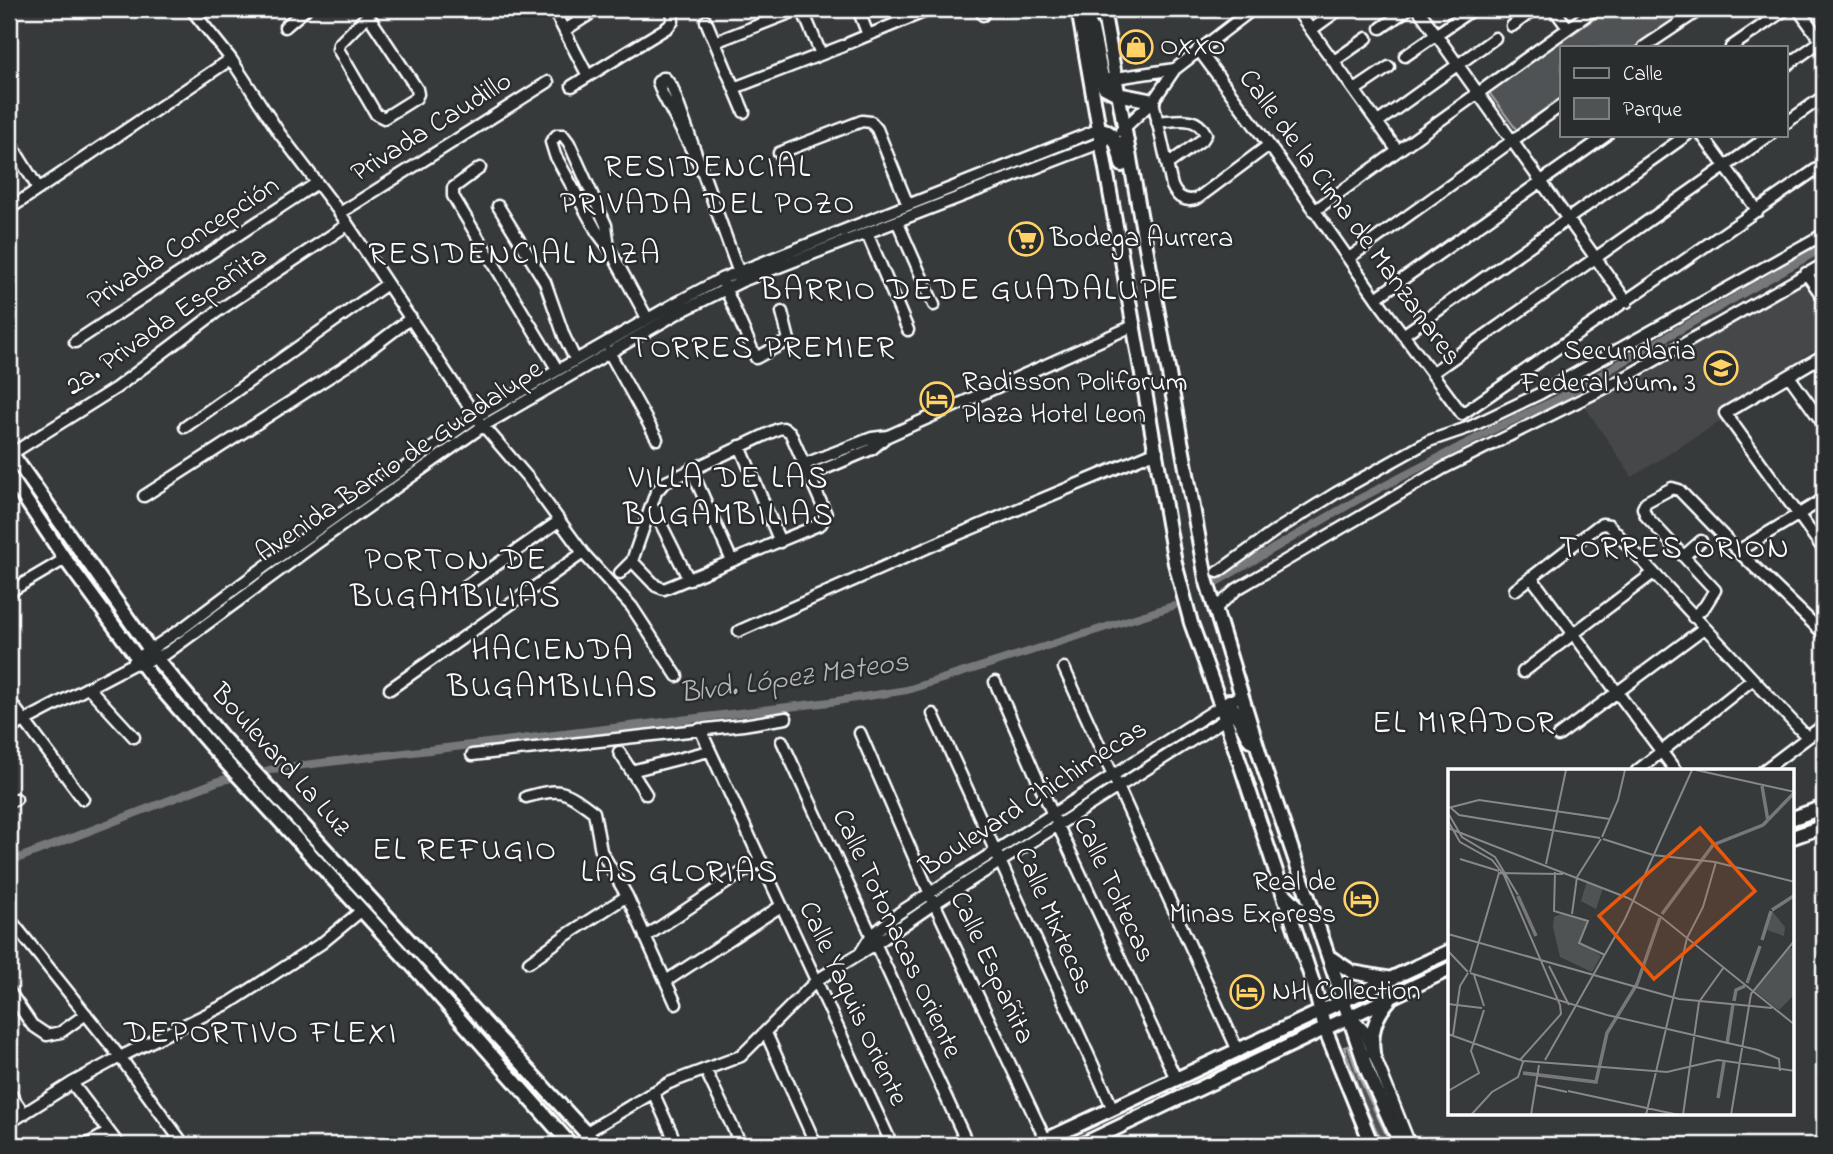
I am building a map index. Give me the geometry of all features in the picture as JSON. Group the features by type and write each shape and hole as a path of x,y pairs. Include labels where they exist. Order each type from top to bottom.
{"main road":[{"path":"1079,9 1102,80 1117,94 1153,101"},
{"path":"1103,9 1100,129 1113,136 1136,200 1202,559 1215,609 1233,707 1281,889 1314,986 1325,1029 1372,1145"},
{"path":"1117,94 1113,136 1135,325 1173,553 1191,623 1233,707 1258,748 1367,1070 1401,1145"},
{"name":"Boulevard La Luz","path":"10,452 153,654 223,738 597,1145"},
{"name":"Boulevard La Luz","path":"9,475 137,662 571,1145"},
{"path":"211,746 216,740 223,738"},
{"path":"1794,818 1824,807"},
{"path":"1794,837 1824,826"},
{"path":"1281,889 1297,908 1313,910"},
{"path":"1043,1144 1175,1079 1448,952"},
{"path":"1330,957 1352,972 1392,979"},
{"path":"1081,1145 1448,970"},
{"path":"1297,1023 1314,986"},
{"path":"1373,1053 1373,1027 1392,997"},
{"path":"1256,1061 1269,1061 1309,1044 1318,1044 1332,1052 1342,1073"}],"street":[{"path":"191,9 340,213 483,426 529,479 583,554 625,598 677,676"},
{"path":"285,27 306,9"},
{"path":"554,9 588,76"},
{"path":"565,30 598,9"},
{"path":"572,86 668,27 673,21 672,9"},
{"path":"715,42 801,9 821,54"},
{"path":"858,9 868,35"},
{"path":"734,88 931,9"},
{"path":"1113,136 1153,101 1175,69 1253,9"},
{"path":"1296,9 1397,150"},
{"path":"1311,30 1340,9"},
{"path":"1381,28 1408,9"},
{"path":"1418,9 1627,302 1824,164"},
{"path":"1405,56 1472,9"},
{"path":"1512,26 1535,9"},
{"path":"1554,9 1568,28"},
{"path":"1314,211 1595,9"},
{"path":"1646,46 1701,9"},
{"path":"1732,46 1786,9"},
{"path":"1787,65 1823,41 1798,9"},
{"path":"369,12 418,94 416,98 384,118 376,114 338,49 339,44 369,12"},
{"path":"706,21 744,112"},
{"path":"1334,61 1367,38"},
{"path":"1378,122 1496,38"},
{"name":"Calle de la Cima de Manzanares","path":"1198,49 1462,414 1627,302"},
{"path":"9,209 230,59"},
{"path":"1355,90 1389,67"},
{"path":"1102,80 1175,69"},
{"path":"699,164 662,93 658,82 662,78 672,87 740,276"},
{"name":"Privada Caudillo","path":"340,213 548,82"},
{"path":"1787,122 1824,96"},
{"path":"1153,101 1172,186 1178,197 1187,201 1198,198 1269,145"},
{"path":"1349,258 1560,107"},
{"path":"1157,122 1192,120 1201,125 1206,134 1168,164"},
{"path":"779,153 862,121 872,122 908,205"},
{"name":"Avenida Barrio de Guadalupe","path":"153,654 167,653 317,542 483,426 609,352 676,308 723,283 908,205 1100,129"},
{"path":"609,248 606,225 569,143 563,135 557,135 551,142 555,155 647,318"},
{"name":"Avenida Barrio de Guadalupe","path":"740,276 867,233 1113,136"},
{"path":"1376,298 1606,136"},
{"path":"1403,335 1686,136"},
{"path":"1703,136 1758,211"},
{"path":"1432,373 1769,136"},
{"path":"9,141 38,188"},
{"path":"480,168 453,188 453,196 557,369"},
{"name":"Privada Concepción","path":"75,342 317,183"},
{"path":"498,206 545,282 575,359"},
{"path":"897,221 934,304"},
{"name":"2a. Privada Españita","path":"10,452 116,388 218,311 347,225"},
{"path":"867,233 908,330"},
{"path":"1218,572 1275,531 1348,486 1429,441 1469,427 1541,393 1824,234"},
{"path":"1215,609 1237,589 1444,468 1599,391 1824,264"},
{"path":"1806,274 1824,299"},
{"path":"723,283 757,358 789,340 782,312"},
{"path":"186,427 387,284"},
{"name":"Avenida Barrio de Guadalupe","path":"9,729 153,654 183,628 274,560 476,416 647,318 676,308"},
{"path":"144,496 354,361 411,318"},
{"path":"810,475 872,449 888,436 1135,325"},
{"path":"609,352 657,439"},
{"path":"1824,355 1725,413 1824,550"},
{"path":"1789,376 1824,425"},
{"path":"620,573 632,561 659,488 691,469 783,428 793,436 826,514 818,526 690,580 662,589 632,561"},
{"path":"805,464 872,438 888,436"},
{"path":"740,446 780,542"},
{"path":"739,631 947,539 1157,451"},
{"path":"691,469 732,562"},
{"path":"1693,617 1715,590 1646,516 1643,508 1646,502 1667,489 1679,490 1824,634"},
{"path":"1738,551 1824,499"},
{"path":"652,506 690,580"},
{"path":"466,586 559,520"},
{"path":"1515,590 1598,526 1609,525 1807,737"},
{"path":"1684,556 1701,541"},
{"path":"390,689 583,554"},
{"path":"9,592 65,559"},
{"path":"1523,672 1652,574"},
{"path":"1531,577 1675,769"},
{"path":"1558,736 1704,628"},
{"path":"1064,668 1238,1051"},
{"path":"1640,769 1753,679"},
{"name":"Calle Toltecas","path":"995,682 1175,1079"},
{"path":"89,688 134,737"},
{"path":"9,700 83,799"},
{"name":"Boulevard Chichimecas","path":"933,898 997,851 1112,776 1233,707"},
{"name":"Boulevard Chichimecas","path":"585,1133 668,1083 741,1056 797,998 817,980 860,952 873,941 887,922 1001,862 1117,788 1233,707"},
{"name":"Calle Mixtecas","path":"933,714 1113,1109"},
{"path":"472,755 786,718"},
{"path":"1766,769 1824,725"},
{"name":"Calle Yaquis Oriente","path":"700,729 892,1145"},
{"name":"Calle Españita","path":"860,733 1043,1144"},
{"name":"Calle Totonacas Oriente","path":"782,741 968,1145"},
{"path":"631,771 709,751"},
{"path":"619,752 646,794"},
{"path":"526,797 553,790 570,794 594,812 601,851 627,896 676,1004"},
{"path":"645,937 761,860"},
{"path":"529,962 627,896"},
{"path":"666,981 781,906"},
{"path":"9,1123 72,1083 231,1002 322,943 361,911"},
{"path":"9,918 120,1057 184,1145"},
{"path":"9,991 32,1025 47,1035 61,1032 86,1014"},
{"path":"1350,1016 1365,1032 1410,1145"},
{"path":"766,1033 816,1145"},
{"path":"706,1070 741,1145"},
{"path":"72,1083 119,1145"},
{"path":"9,1092 24,1115"},
{"path":"653,1092 672,1134"},
{"path":"86,1145 109,1132"}],"shaded area":[{"name":"Secundaria Federal Num. 3","path":"1803,281 1824,311 1824,344 1716,413 1721,421 1632,477 1584,405 1617,392"}],"green space":[{"path":"1609,9 1694,9 1640,46 1560,46 1560,103 1519,133 1488,91"},
{"path":"1348,1046 1359,1077 1391,1145 1383,1145 1363,1101 1344,1047"}],"waterway":[{"path":"1216,582 1357,500 1558,399 1824,247"},
{"name":"Blvd. López Mateos","path":"252,774 279,768 830,702 907,690 1173,606"},
{"name":"Blvd. López Mateos","path":"9,858 19,858 219,781 239,776"}],"place":[{"name":"OXXO","path":"1136,47"},
{"name":"Bodega Aurrera","path":"1026,239"},
{"name":"Secundaria Federal Num. 3","path":"1721,368"},
{"name":"Radisson Poliforum Plaza Hotel Leon","path":"937,399"},
{"name":"Real de Minas Express","path":"1361,899"},
{"name":"NH Collection","path":"1247,992"}],"district":[{"name":"RESIDENCIAL PRIVADA DEL POZO","path":"708,186"},
{"name":"RESIDENCIAL NIZA","path":"515,255"},
{"name":"BARRIO DEDE GUADALUPE","path":"970,291"},
{"name":"TORRES PREMIER","path":"763,349"},
{"name":"VILLA DE LAS BUGAMBILIAS","path":"729,498"},
{"name":"TORRES ORION","path":"1675,549"},
{"name":"PORTON DE BUGAMBILIAS","path":"456,580"},
{"name":"HACIENDA BUGAMBILIAS","path":"553,670"},
{"name":"EL MIRADOR","path":"1464,724"},
{"name":"EL REFUGIO","path":"465,851"},
{"name":"LAS GLORIAS","path":"680,873"},
{"name":"DEPORTIVO FLEXI","path":"261,1034"}]}
